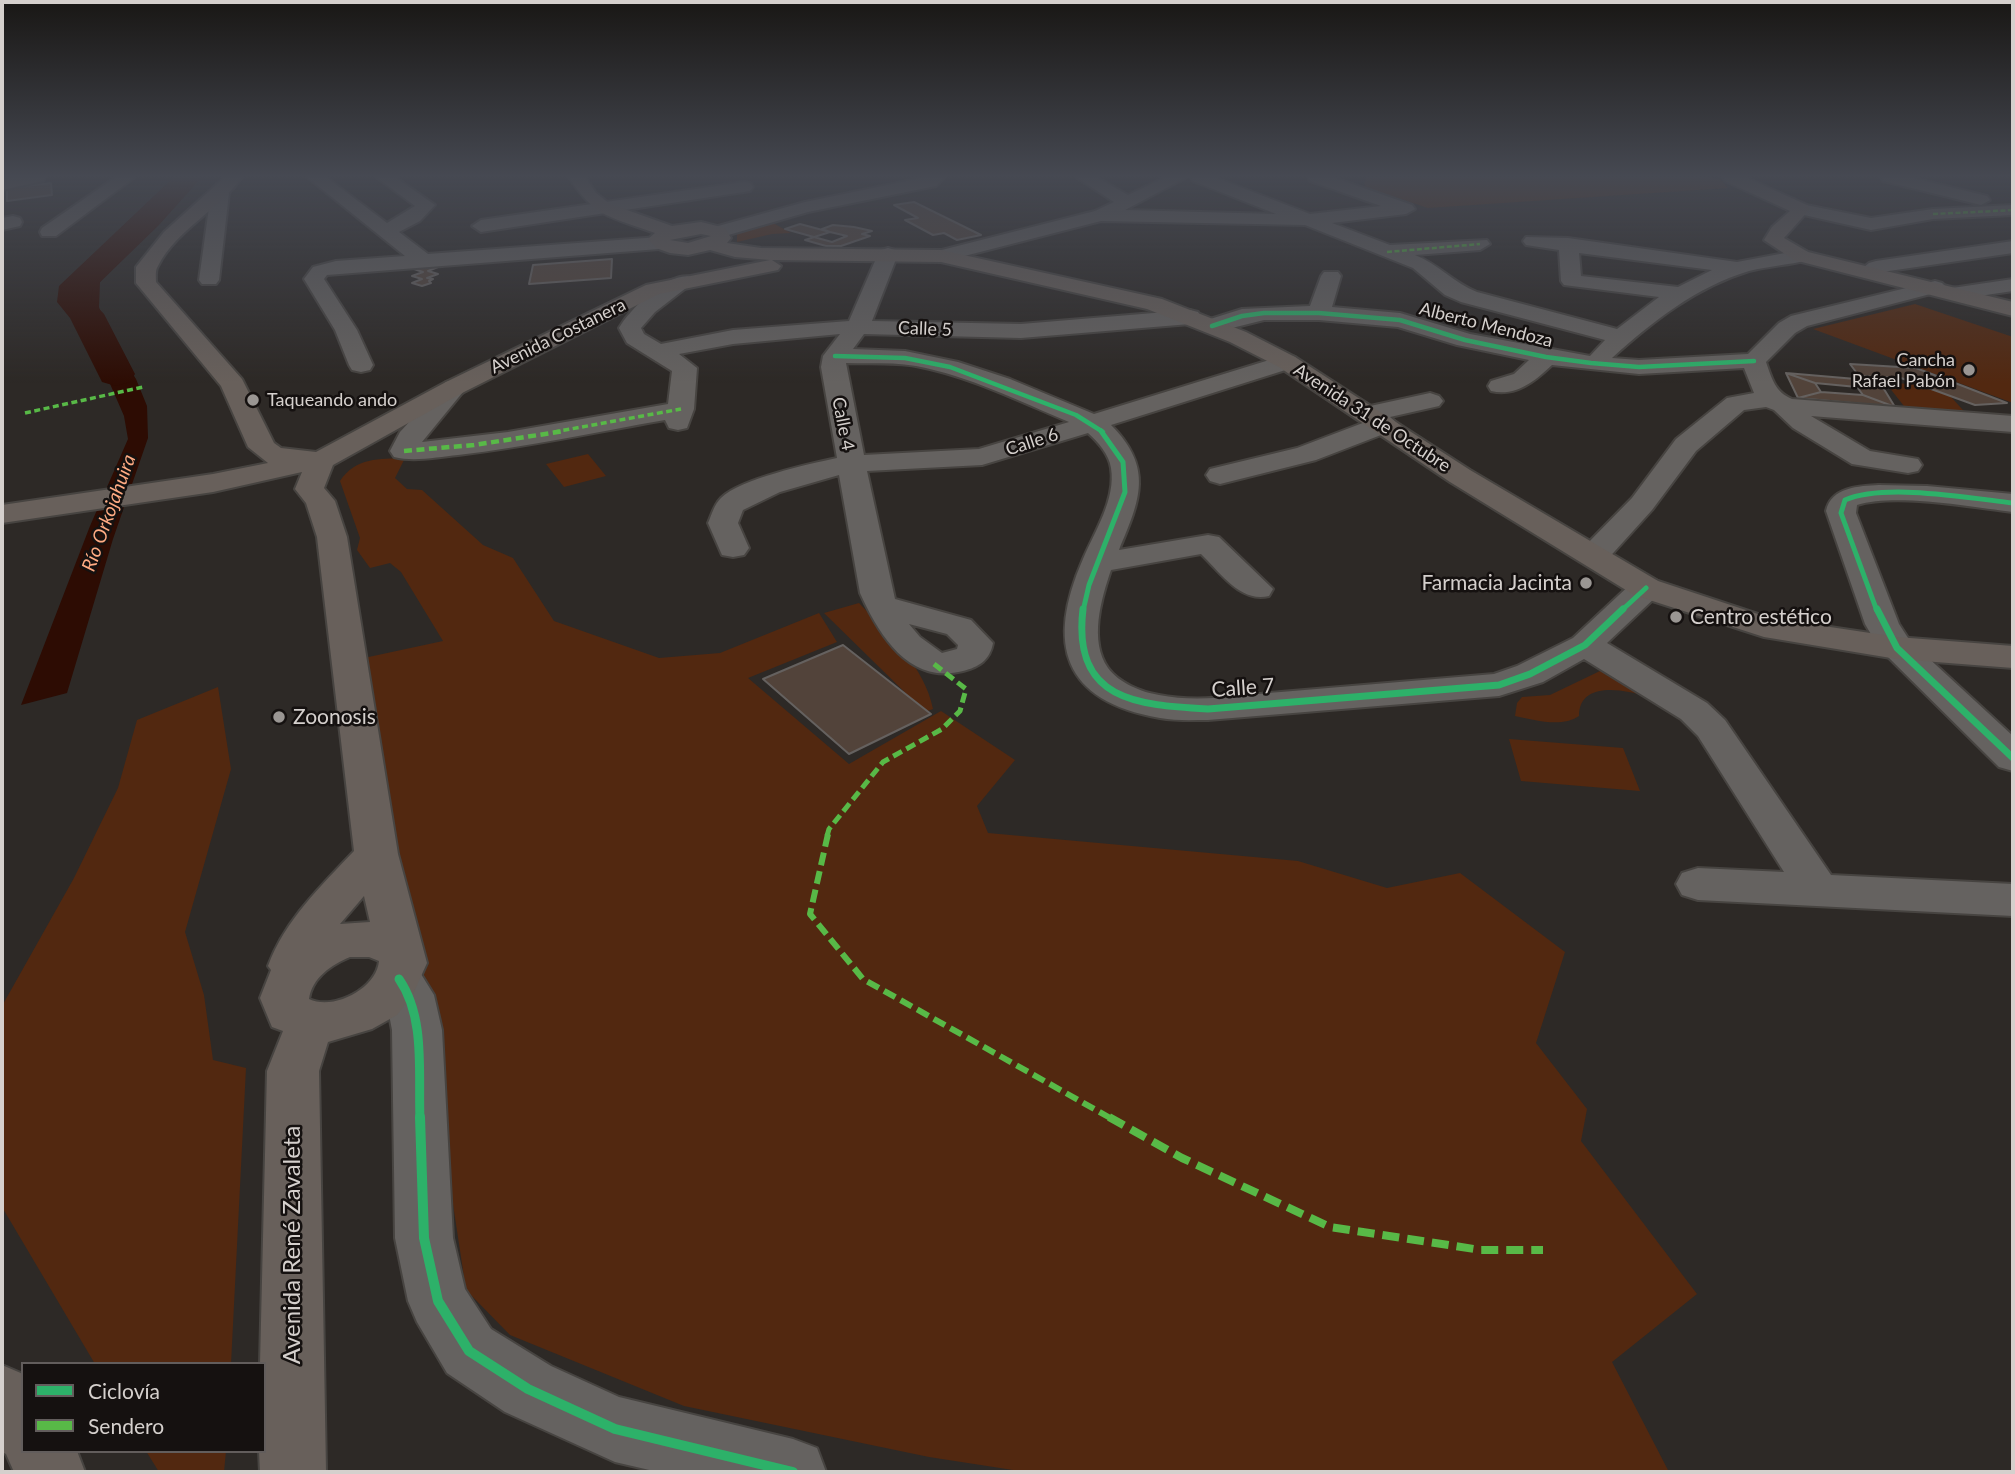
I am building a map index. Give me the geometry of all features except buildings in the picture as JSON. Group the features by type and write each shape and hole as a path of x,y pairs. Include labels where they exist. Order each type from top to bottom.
{"main road":[{"path":"163,246 146,267 146,283 233,384 262,447 274,456 315,474"},
{"name":"Avenida 31 de Octubre","path":"727,246 735,251 811,256 941,256 1131,297 1201,321 1287,362 1460,476 1646,588 1764,627 1897,648 2013,657"},
{"path":"1784,246 1801,256 1935,287 2013,309"},
{"name":"Avenida Costanera","path":"315,474 455,387 653,289 794,262 811,256"},
{"path":"209,484 244,472 258,463 262,447"},
{"path":"2,514 209,484 315,474"},
{"path":"315,474 320,501 332,537 376,854 399,964 386,996 367,1010 343,1020 301,1000 302,962 322,949 344,940 367,937 385,940 399,964"},
{"name":"Avenida René Zavaleta","path":"293,1472 293,1070 300,1046 301,1000 294,953 376,854"},
{"path":"2,1397 21,1425"},
{"path":"39,1453 52,1472"}],"street":[{"path":"209,280 212,246"},
{"path":"405,246 423,260"},
{"path":"361,365 346,330 314,275 336,267 572,246"},
{"path":"941,256 981,246"},
{"path":"1374,246 1420,264 1453,290 1469,297 1620,337"},
{"path":"1387,251 1456,246"},
{"path":"1568,246 1571,281 1677,293"},
{"path":"1580,246 1735,268"},
{"path":"1868,272 1876,267 2013,247"},
{"path":"835,356 859,327 888,254"},
{"path":"1591,363 1677,293 1750,263 1801,256"},
{"path":"1319,313 1331,276"},
{"path":"455,387 410,438 404,450 438,449 679,415 685,368 661,351 635,338 630,328 634,320 655,302 685,281"},
{"path":"1959,293 2013,285"},
{"path":"1908,465 1862,458 1802,422 1763,393 1754,361 1787,328 1800,321 1935,287"},
{"path":"1400,320 1469,297"},
{"name":"Alberto Mendoza","path":"1201,321 1265,313 1319,313 1400,320 1465,340 1546,357 1591,363 1639,367 1717,360 1754,361"},
{"name":"Calle 5","path":"661,351 764,333 859,327 1010,331 1201,321"},
{"path":"835,356 905,358 930,362 1018,391 1092,423"},
{"name":"Calle 4","path":"835,356 833,368 876,593 881,605"},
{"path":"1500,386 1523,379 1546,357"},
{"name":"Calle 6","path":"733,548 723,523 732,503 757,489 851,464 955,461 982,457 1287,362"},
{"path":"1220,475 1306,454 1377,419 1430,401"},
{"path":"1594,555 1642,505 1686,445 1736,403 1775,402 2013,424"},
{"name":"Calle 7","path":"1092,423 1115,449 1124,465 1126,477 1115,522 1097,563 1081,616 1081,643 1092,676 1122,696 1160,707 1208,709 1499,685 1530,674 1585,645 1646,588"},
{"path":"2013,503 1876,494 1855,496 1841,505 1840,513 1882,624 1897,648 2013,758"},
{"path":"1097,563 1208,544 1257,589"},
{"path":"1585,645 1694,710 1712,728 1819,892"},
{"path":"1698,884 2013,900"},
{"path":"399,964 410,995 416,1030 424,1238 438,1301 469,1351 528,1389 615,1429 793,1472"}],"shaded area":[{"name":"Cancha Rafael Pabón","path":"1915,304 2013,337 2013,403 1813,329"},
{"path":"1885,382 1942,387 1972,420 1911,415"},
{"path":"588,454 606,476 564,487 546,464"},
{"path":"405,458 395,478 407,489 422,490 483,545 513,558 554,621 659,658 720,653 819,613 837,642 748,678 849,764 941,711 1015,760 977,806 988,833 1298,861 1387,888 1460,873 1565,952 1536,1043 1587,1109 1581,1141 1697,1294 1612,1362 1669,1472 1026,1472 929,1457 684,1406 510,1335 466,1290 411,927 350,661 443,641 401,572 390,563 370,568 357,550 360,538 340,481 353,467 361,463 377,459"},
{"path":"859,603 914,665 929,694 933,709 925,712 824,613"},
{"path":"1600,671 1606,671 1645,696 1614,690 1594,692 1586,697 1581,705 1579,716 1564,722 1515,716 1517,703 1522,697 1550,695"},
{"path":"218,687 231,769 185,932 204,995 213,1060 246,1068 231,1362 94,1362 2,1207 2,1006 74,878 118,788 137,720"},
{"path":"1509,739 1623,748 1640,791 1521,781"},
{"path":"147,1453 226,1453 224,1472 159,1472"}],"water":[{"path":"119,246 134,246 100,282 99,307 107,333 136,379 147,406 148,438 113,539 67,693 21,705 90,526 128,439 124,416 74,301 78,284"}],"waterway":[{"name":"Río Orkojahuira","path":"116,374 86,314 74,302 76,286 120,246"}],"marked path":[{"path":"1387,252 1459,246"},
{"path":"25,413 143,387"},
{"path":"404,451 508,440 681,409"},
{"path":"934,664 966,689 960,711 942,729 883,762 829,829 810,914 863,979 1182,1158 1330,1227 1481,1250 1543,1250"}],"cycle path":[{"path":"1212,326 1242,316 1264,313 1319,313 1400,320 1465,340 1546,357 1591,363 1639,367 1754,361"},
{"path":"835,356 905,358 967,372 1081,417 1106,436 1123,462 1125,492 1089,585 1081,634 1084,655 1093,673 1108,688 1130,700 1160,707 1208,709 1499,685 1530,674 1585,645 1646,588"},
{"path":"2013,503 1879,493 1847,499 1842,505 1841,513 1882,624 1897,648 2013,758"},
{"path":"399,979 410,995 417,1030 424,1238 438,1301 469,1351 528,1389 615,1429 793,1472"}],"place":[{"name":"Cancha Rafael Pabón","path":"1969,370"},
{"name":"Taqueando ando","path":"253,400"},
{"name":"Farmacia Jacinta","path":"1586,583"},
{"name":"Centro estético","path":"1676,617"},
{"name":"Zoonosis","path":"279,717"}]}
